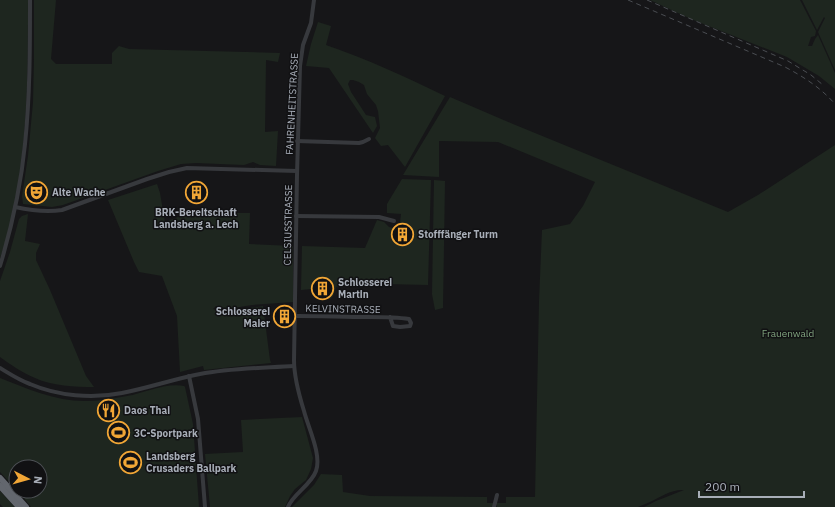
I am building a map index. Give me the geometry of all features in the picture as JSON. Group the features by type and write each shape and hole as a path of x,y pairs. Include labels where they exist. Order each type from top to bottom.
{"highway":[{"path":"0,478 26,507"},
{"path":"0,486 19,507"}],"street":[{"path":"0,266 15,207 22,167 28,116 30,82 30,0"},
{"name":"FAHRENHEITSTRASSE","path":"297,171 300,66 303,46 311,23 314,0"},
{"path":"298,141 359,143 369,139"},
{"name":"CELSIUSSTRASSE","path":"15,207 54,211 62,210 147,179 187,168 297,171 294,366 300,398 315,446 318,461 316,471 310,482 288,507"},
{"path":"296,216 379,217 394,221"},
{"name":"KELVINSTRASSE","path":"295,316 390,317 409,318 411,323 410,326 392,326 390,317"},
{"path":"0,368 30,384 56,392 73,395 100,396 122,393 208,372 294,366"},
{"path":"189,376 198,419 205,507"},
{"path":"494,507 496,494"}],"green space":[{"path":"0,0 28,0 28,46 24,139 18,185 13,212 0,258"},
{"path":"34,0 56,0 51,59 56,64 112,64 112,53 119,46 129,49 280,53 278,62 266,60 265,132 278,131 276,166 260,165 253,162 244,165 196,163 181,164 63,205 52,207 23,204 22,196 28,156 33,102"},
{"path":"650,0 800,0 816,31 815,36 811,37 808,46 812,46 818,35 835,73 835,89 819,76 787,57 691,19"},
{"path":"802,0 835,0 835,70 818,32 825,18 824,17 817,30"},
{"path":"318,22 331,26 326,45 356,56 445,96 405,167 388,145 381,146 375,138 380,128 378,111 376,105 367,94 364,85 353,80 350,80 348,84 351,92 366,115 375,117 377,126 373,133 329,68 306,66"},
{"name":"Frauenwald","path":"450,97 728,212 758,195 835,145 835,507 644,507 684,490 680,490 671,492 638,507 497,507 497,503 506,503 506,497 535,497 542,230 570,224 583,206 595,182 498,142 439,141 439,177 403,175"},
{"path":"402,179 431,180 428,285 343,283 342,286 336,287 333,296 330,299 325,296 331,285 330,280 325,278 317,281 311,289 301,290 302,246 365,248 377,220 384,222 389,227 393,228 400,223 401,214 387,213 387,204"},
{"path":"434,180 445,181 443,308 435,310 432,294"},
{"path":"157,184 165,222 183,215 250,213 249,244 293,246 293,302 252,305 227,309 216,306 213,309 224,312 263,306 271,363 204,370 203,366 180,372 177,316 162,276 139,272 108,200"},
{"path":"28,214 25,241 40,244 36,253 36,260 86,376 94,387 64,386 42,381 13,366 0,357 0,281 19,219"},
{"name":"3C-Sportpark","path":"0,378 43,394 76,401 103,400 134,395 170,385 185,387 193,424 199,507 31,507 24,499 48,499 48,459 8,459 8,480 0,472"},
{"path":"302,417 313,458 311,469 306,480 295,489 290,496 285,507 210,507 205,454 243,452 241,420"},
{"path":"321,474 342,475 343,492 370,496 487,497 487,503 493,503 493,507 292,507 314,485"},
{"path":"0,491 15,507 3,507 0,504"}],"railway":[{"path":"628,0 785,67 812,83 835,104"},
{"path":"647,0 788,61 811,75 823,85"}],"place":[{"name":"Alte Wache","path":"37,192"},
{"name":"BRK-Bereitschaft Landsberg a. Lech","path":"196,192"},
{"name":"Stofffänger Turm","path":"403,234"},
{"name":"Schlosserei Martin","path":"323,288"},
{"name":"Schlosserei Maier","path":"285,317"},
{"name":"Daos Thai","path":"108,410"},
{"name":"3C-Sportpark","path":"119,433"},
{"name":"Landsberg Crusaders Ballpark","path":"130,462"}]}
